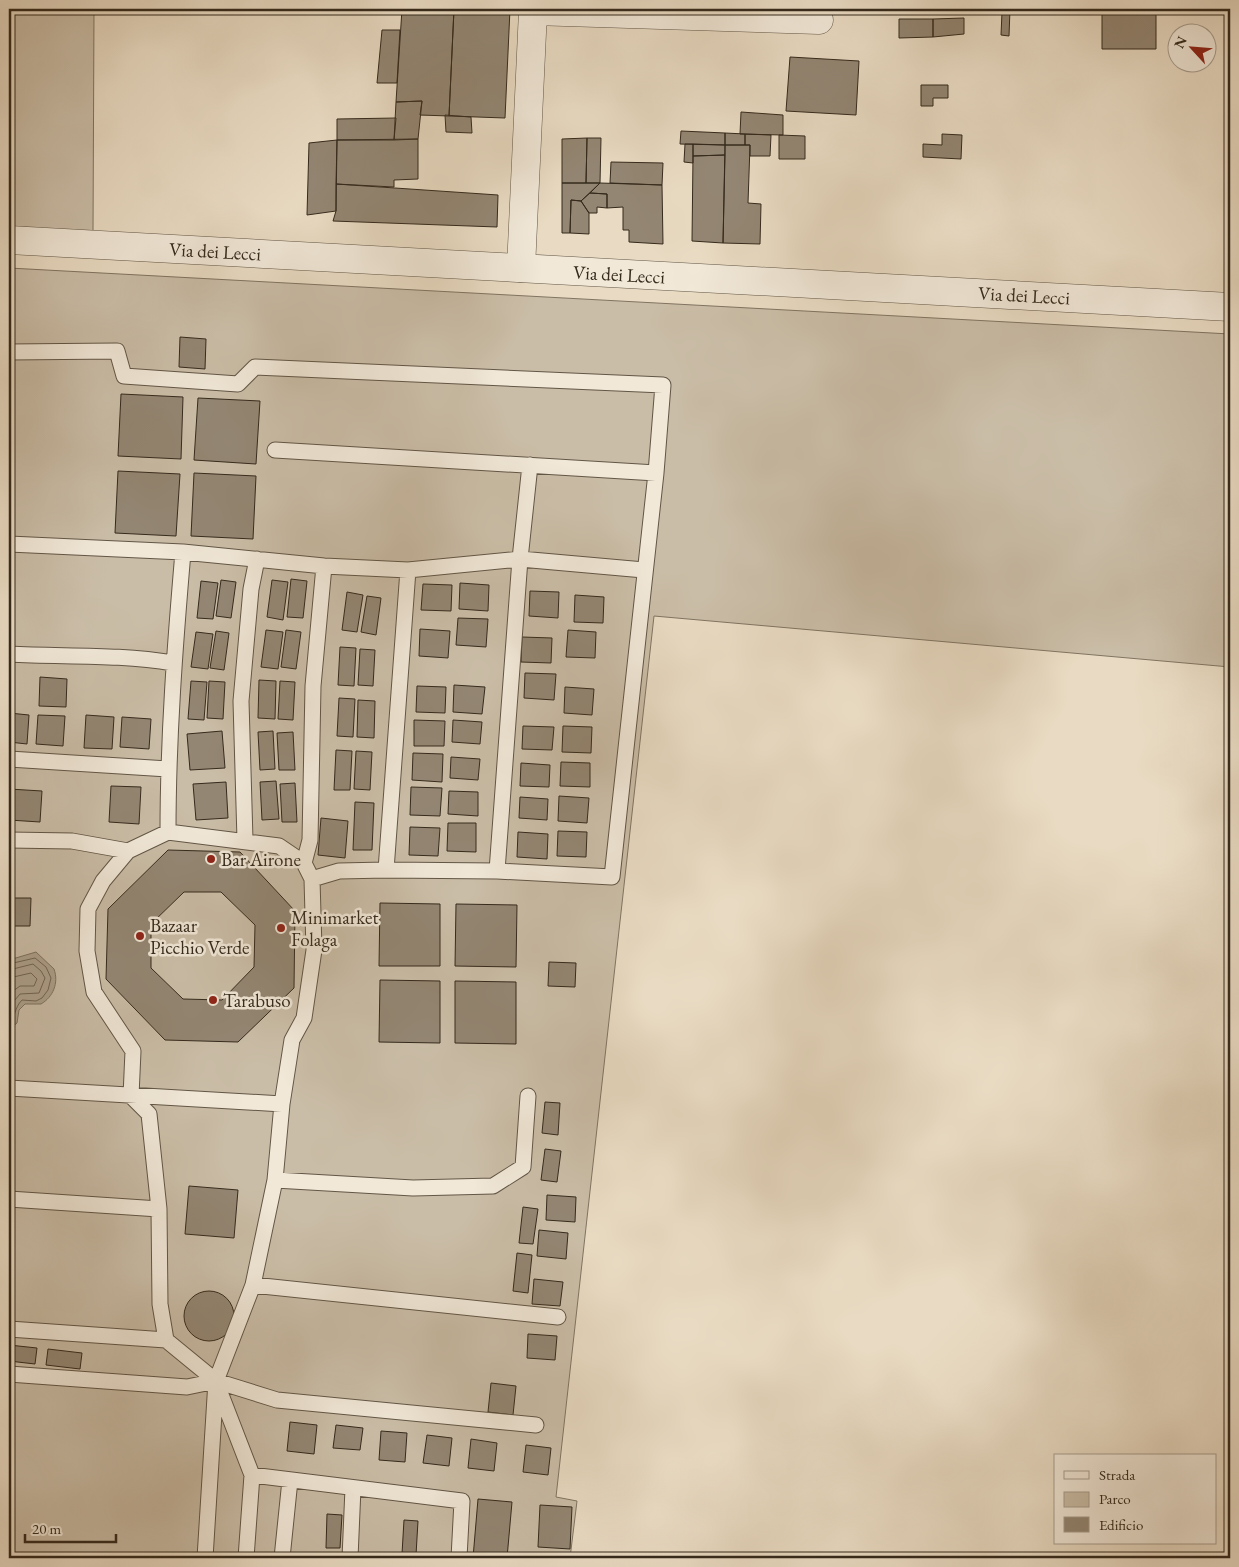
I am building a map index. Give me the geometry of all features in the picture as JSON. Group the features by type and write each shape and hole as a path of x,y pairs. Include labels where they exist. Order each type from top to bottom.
{"street":[{"path":"521,268 533,11 819,20"},
{"name":"Via dei Lecci","path":"9,240 1230,307"}],"lane":[{"path":"9,352 117,351 124,376 238,384 255,367 663,385 656,473 612,877 497,871 386,870 339,871 312,879"},
{"path":"275,450 656,473"},
{"path":"497,871 520,559 530,465"},
{"path":"9,544 183,552 324,566 408,570 520,559 644,570"},
{"path":"168,832 168,769 173,663 183,552"},
{"path":"245,840 240,701 251,589 257,559"},
{"path":"304,862 310,840 314,686 324,566"},
{"path":"386,870 408,570"},
{"path":"9,654 68,657 136,657 173,663"},
{"path":"9,759 168,769"},
{"path":"166,1340 160,1304 160,1209 149,1114 131,1096 133,1051 94,992 87,951 88,909 103,881 128,850 168,832 245,840 279,846 304,862 312,879 314,950 304,1018 292,1040 282,1104 275,1180 253,1285 216,1381 204,1558"},
{"path":"9,840 72,841 128,850"},
{"path":"9,1088 282,1104"},
{"path":"275,1180 413,1188 493,1186 523,1167 528,1096"},
{"path":"9,1199 160,1209"},
{"path":"253,1285 558,1317"},
{"path":"9,1329 166,1340 216,1381 277,1400 536,1426"},
{"path":"9,1374 187,1387 216,1381"},
{"path":"216,1381 252,1476 246,1558"},
{"path":"252,1476 462,1501 459,1558"},
{"path":"282,1558 290,1480"},
{"path":"350,1558 353,1488"}],"green space":[{"path":"9,9 94,9 93,232 9,226"},
{"path":"9,268 1230,334 1230,667 654,616 556,1497 577,1501 570,1558 9,1558"}],"water":[{"path":"36,952 54,969 56,979 54,989 49,998 41,1004 25,1004 19,1010 17,1023 9,1030 9,960"}],"building":[{"path":"402,9 454,9 449,116 420,115 422,101 396,102"},
{"path":"454,9 510,9 505,118 449,116"},
{"path":"996,9 1010,9 1009,36 1001,35 1002,12 996,12"},
{"path":"1102,9 1156,9 1156,49 1102,49"},
{"path":"964,18 964,34 933,37 933,19"},
{"path":"899,19 933,19 933,37 899,38"},
{"path":"382,30 400,30 397,83 377,83"},
{"path":"790,57 859,61 856,115 786,111"},
{"path":"921,85 948,85 948,98 933,98 933,106 921,106"},
{"path":"422,101 418,139 394,140 396,102"},
{"path":"741,112 783,115 783,135 740,134"},
{"path":"445,115 471,117 472,133 446,132"},
{"path":"396,118 394,140 337,140 337,119"},
{"path":"681,131 725,133 725,145 680,144"},
{"path":"725,133 745,134 745,145 725,145"},
{"path":"745,134 771,135 770,156 750,156 750,145 745,145"},
{"path":"942,134 962,135 961,159 923,157 923,144 942,145"},
{"path":"779,135 805,136 805,159 779,159"},
{"path":"587,138 586,183 562,183 562,139"},
{"path":"587,138 601,138 600,183 586,183"},
{"path":"418,139 418,179 394,180 394,187 336,184 337,140"},
{"path":"337,140 336,211 307,215 309,143"},
{"path":"685,144 693,144 693,163 684,162"},
{"path":"693,144 725,145 725,155 693,156"},
{"path":"725,145 750,145 748,203 761,204 760,244 723,243"},
{"path":"725,155 723,243 692,241 693,156"},
{"path":"611,162 663,163 662,185 610,183"},
{"path":"562,183 600,183 581,201 571,200 570,233 562,233"},
{"path":"600,183 662,185 663,244 629,242 629,230 623,230 623,207 607,208 607,194 590,193"},
{"path":"336,184 498,195 497,227 333,221 336,211"},
{"path":"590,193 607,194 607,208 597,207 597,213 589,213 581,201"},
{"path":"571,200 581,201 589,213 589,234 570,233"},
{"path":"180,337 206,339 205,369 179,367"},
{"path":"121,394 183,397 181,459 118,456"},
{"path":"198,398 260,401 256,464 194,460"},
{"path":"118,471 180,474 176,536 115,533"},
{"path":"194,473 256,476 253,539 191,536"},
{"path":"291,579 307,581 303,618 287,617"},
{"path":"221,580 236,582 231,618 216,616"},
{"path":"272,580 288,582 283,620 267,617"},
{"path":"201,581 218,583 213,619 197,618"},
{"path":"460,583 489,585 488,611 459,609"},
{"path":"423,584 452,585 451,611 421,610"},
{"path":"530,591 559,592 558,618 529,616"},
{"path":"347,592 363,595 357,632 342,630"},
{"path":"575,595 604,597 603,623 574,622"},
{"path":"367,596 381,598 376,635 361,632"},
{"path":"458,618 488,619 486,647 456,645"},
{"path":"420,629 450,631 448,658 419,656"},
{"path":"266,630 283,632 278,669 261,667"},
{"path":"286,630 301,632 296,669 281,667"},
{"path":"568,630 596,632 595,658 566,657"},
{"path":"216,631 229,633 224,670 210,668"},
{"path":"196,632 213,634 208,669 191,667"},
{"path":"522,637 552,638 551,663 521,662"},
{"path":"340,647 356,648 354,686 338,685"},
{"path":"360,649 375,650 373,686 358,685"},
{"path":"525,673 556,674 554,700 524,698"},
{"path":"9,675 12,675 11,705 9,705"},
{"path":"40,677 67,679 66,707 39,706"},
{"path":"259,680 276,681 275,719 258,718"},
{"path":"191,681 207,682 204,720 188,719"},
{"path":"209,681 225,682 223,719 207,718"},
{"path":"280,681 295,682 293,720 278,719"},
{"path":"454,685 485,687 482,714 453,712"},
{"path":"417,686 446,687 445,713 416,712"},
{"path":"565,687 594,689 592,715 564,713"},
{"path":"339,698 355,699 353,737 337,736"},
{"path":"358,700 375,701 374,738 357,737"},
{"path":"9,713 29,715 27,744 9,742"},
{"path":"38,715 65,716 63,746 36,744"},
{"path":"86,715 114,717 112,749 84,748"},
{"path":"122,717 151,719 149,749 120,747"},
{"path":"414,720 445,721 444,746 414,746"},
{"path":"453,720 482,722 480,744 452,742"},
{"path":"523,726 554,727 552,750 522,749"},
{"path":"563,726 592,727 591,753 562,752"},
{"path":"222,731 225,768 190,770 187,734"},
{"path":"273,731 275,769 260,770 258,732"},
{"path":"293,732 295,770 279,770 277,733"},
{"path":"336,750 352,751 350,790 334,790"},
{"path":"356,751 372,752 370,790 354,789"},
{"path":"413,753 443,754 442,782 412,780"},
{"path":"451,757 480,759 478,780 450,778"},
{"path":"561,762 590,763 590,787 560,786"},
{"path":"521,763 550,765 549,787 520,786"},
{"path":"276,781 279,819 262,820 260,782"},
{"path":"226,782 228,818 196,820 193,784"},
{"path":"295,783 297,822 282,822 280,784"},
{"path":"111,786 141,787 139,824 109,822"},
{"path":"411,787 442,788 440,816 410,815"},
{"path":"9,789 42,791 40,822 9,820"},
{"path":"449,791 478,792 478,816 448,814"},
{"path":"559,796 589,798 587,823 558,821"},
{"path":"520,797 548,799 547,820 519,818"},
{"path":"355,802 374,803 372,850 353,850"},
{"path":"321,818 348,821 345,858 318,855"},
{"path":"448,823 476,823 476,852 447,851"},
{"path":"410,827 440,828 438,856 409,855"},
{"path":"558,831 587,832 586,857 557,856"},
{"path":"518,832 548,834 547,859 517,857"},
{"path":"168,850 240,852 295,911 294,988 238,1042 165,1040 106,979 108,909","holes":["184,892 221,892 255,925 254,967 222,1000 183,999 151,968 151,924"]},
{"path":"9,898 31,898 30,926 9,926"},
{"path":"380,903 440,904 440,966 379,966"},
{"path":"456,904 517,905 516,967 455,966"},
{"path":"549,962 576,963 575,987 548,986"},
{"path":"380,980 440,981 440,1043 379,1042"},
{"path":"455,981 516,982 516,1044 455,1043"},
{"path":"545,1102 560,1103 558,1135 542,1133"},
{"path":"545,1149 561,1151 557,1182 541,1180"},
{"path":"189,1186 238,1190 234,1238 185,1234"},
{"path":"547,1195 576,1197 575,1222 546,1220"},
{"path":"523,1207 538,1209 533,1244 519,1243"},
{"path":"539,1230 568,1233 566,1259 537,1256"},
{"path":"517,1253 532,1255 528,1293 513,1291"},
{"path":"534,1279 563,1282 560,1306 532,1304"},
{"path":"209,1291 219,1293 227,1298 232,1306 234,1316 232,1326 227,1334 219,1339 209,1341 199,1339 191,1334 186,1326 184,1316 186,1306 191,1298 199,1293"},
{"path":"528,1334 557,1336 555,1360 527,1358"},
{"path":"9,1345 37,1348 35,1364 9,1361"},
{"path":"48,1349 82,1353 80,1369 46,1365"},
{"path":"491,1383 516,1386 513,1415 488,1412"},
{"path":"290,1422 317,1425 314,1454 287,1451"},
{"path":"336,1425 363,1428 360,1450 333,1448"},
{"path":"381,1431 407,1433 405,1462 379,1460"},
{"path":"427,1435 452,1438 449,1466 423,1463"},
{"path":"471,1439 497,1443 494,1471 468,1468"},
{"path":"526,1445 551,1448 548,1475 523,1472"},
{"path":"478,1499 512,1502 507,1558 473,1558"},
{"path":"540,1505 572,1507 570,1549 538,1547"},
{"path":"327,1514 342,1515 340,1548 326,1548"},
{"path":"404,1520 418,1521 416,1555 402,1554"}],"place":[{"name":"Bar Airone","path":"211,859"},
{"name":"Minimarket Folaga","path":"281,928"},
{"name":"Bazaar Picchio Verde","path":"140,936"},
{"name":"Tarabuso","path":"213,1000"}]}
